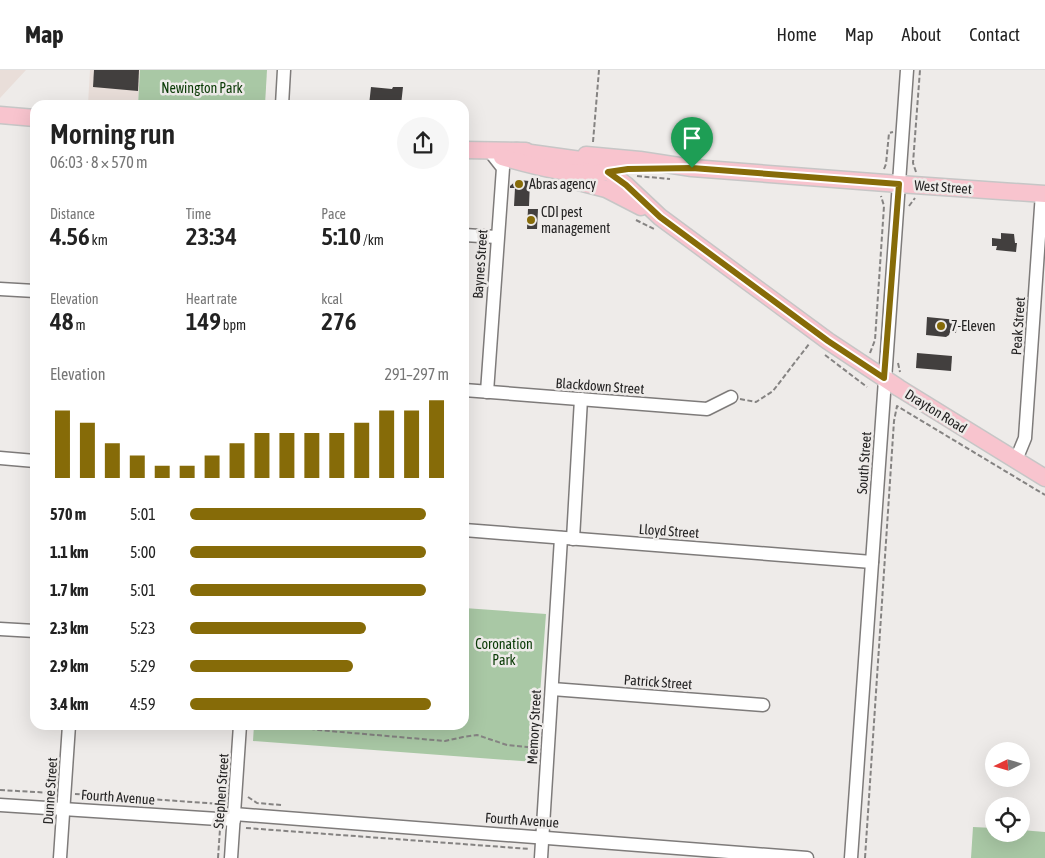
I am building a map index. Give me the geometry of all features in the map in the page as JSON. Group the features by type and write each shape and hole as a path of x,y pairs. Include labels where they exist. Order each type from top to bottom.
{"main road":[{"path":"0,115 30,118"},
{"path":"469,150 519,157 588,161 598,164 626,185 657,223"},
{"path":"519,157 640,160 692,168"},
{"path":"519,157 565,178 606,189 657,223"},
{"path":"542,168 593,174 628,169 692,168"},
{"name":"West Street","path":"692,168 1044,194"},
{"name":"Drayton Road","path":"657,223 884,378 1045,478"}],"street":[{"path":"282,100 284,70"},
{"name":"South Street","path":"852,858 907,70"},
{"path":"488,152 503,168 519,157"},
{"name":"Baynes Street","path":"487,392 503,168"},
{"name":"Peak Street","path":"1016,460 1025,438 1040,306 1044,194"},
{"path":"469,235 497,238"},
{"path":"0,288 30,291"},
{"name":"Blackdown Street","path":"469,390 707,408 731,397"},
{"name":"Memory Street","path":"537,854 543,837 552,689 581,399"},
{"path":"0,458 30,461"},
{"name":"Lloyd Street","path":"469,530 872,562"},
{"path":"0,629 30,631"},
{"name":"Patrick Street","path":"552,689 763,705"},
{"name":"Dunne Street","path":"60,858 69,730"},
{"name":"Stephen Street","path":"231,858 240,730"},
{"name":"Fourth Avenue","path":"0,805 234,817 543,837 807,858"}],"path":[{"path":"593,147 599,70"},
{"path":"916,172 913,163 920,70"},
{"path":"884,169 889,133"},
{"path":"870,353 875,340 884,206 882,197"},
{"path":"637,220 657,223"},
{"path":"731,397 756,402 772,391 809,344"},
{"path":"823,355 867,387"},
{"path":"864,858 897,406 1045,495"},
{"path":"318,730 445,741 477,736 507,745 536,748"},
{"path":"0,790 222,804"},
{"path":"248,797 257,803 281,805"},
{"path":"246,828 537,854"}],"shaded area":[{"path":"0,70 26,70 0,98"},
{"path":"90,70 140,70 138,100 88,100"}],"green space":[{"name":"Newington Park","path":"140,70 267,70 265,100 138,100"},
{"name":"Coronation Park","path":"469,608 546,614 535,762 253,741 254,730 469,730"},
{"path":"973,827 985,828 985,842 1030,842 1030,831 1045,832 1045,858 971,858"}],"building":[{"path":"94,70 139,70 138,91 93,87"},
{"path":"371,87 392,89 393,87 403,87 402,100 370,100"},
{"path":"517,180 530,181 529,206 514,206 515,188 510,188 510,186"},
{"path":"528,209 538,209 537,229 527,229"},
{"path":"1001,233 1014,234 1015,243 1017,243 1016,252 996,250 997,246 992,246 992,238 1001,239"},
{"name":"7-Eleven","path":"927,317 957,320 956,333 950,332 946,337 926,335"},
{"path":"917,353 952,356 951,371 916,368"}],"place":[{"name":"Abras agency","path":"519,184"},
{"name":"CDI pest management","path":"531,220"},
{"name":"7-Eleven","path":"941,326"}],"route":[{"path":"692,168 899,184 884,378 828,341 660,217 626,185 608,172 628,169 692,168"}]}
